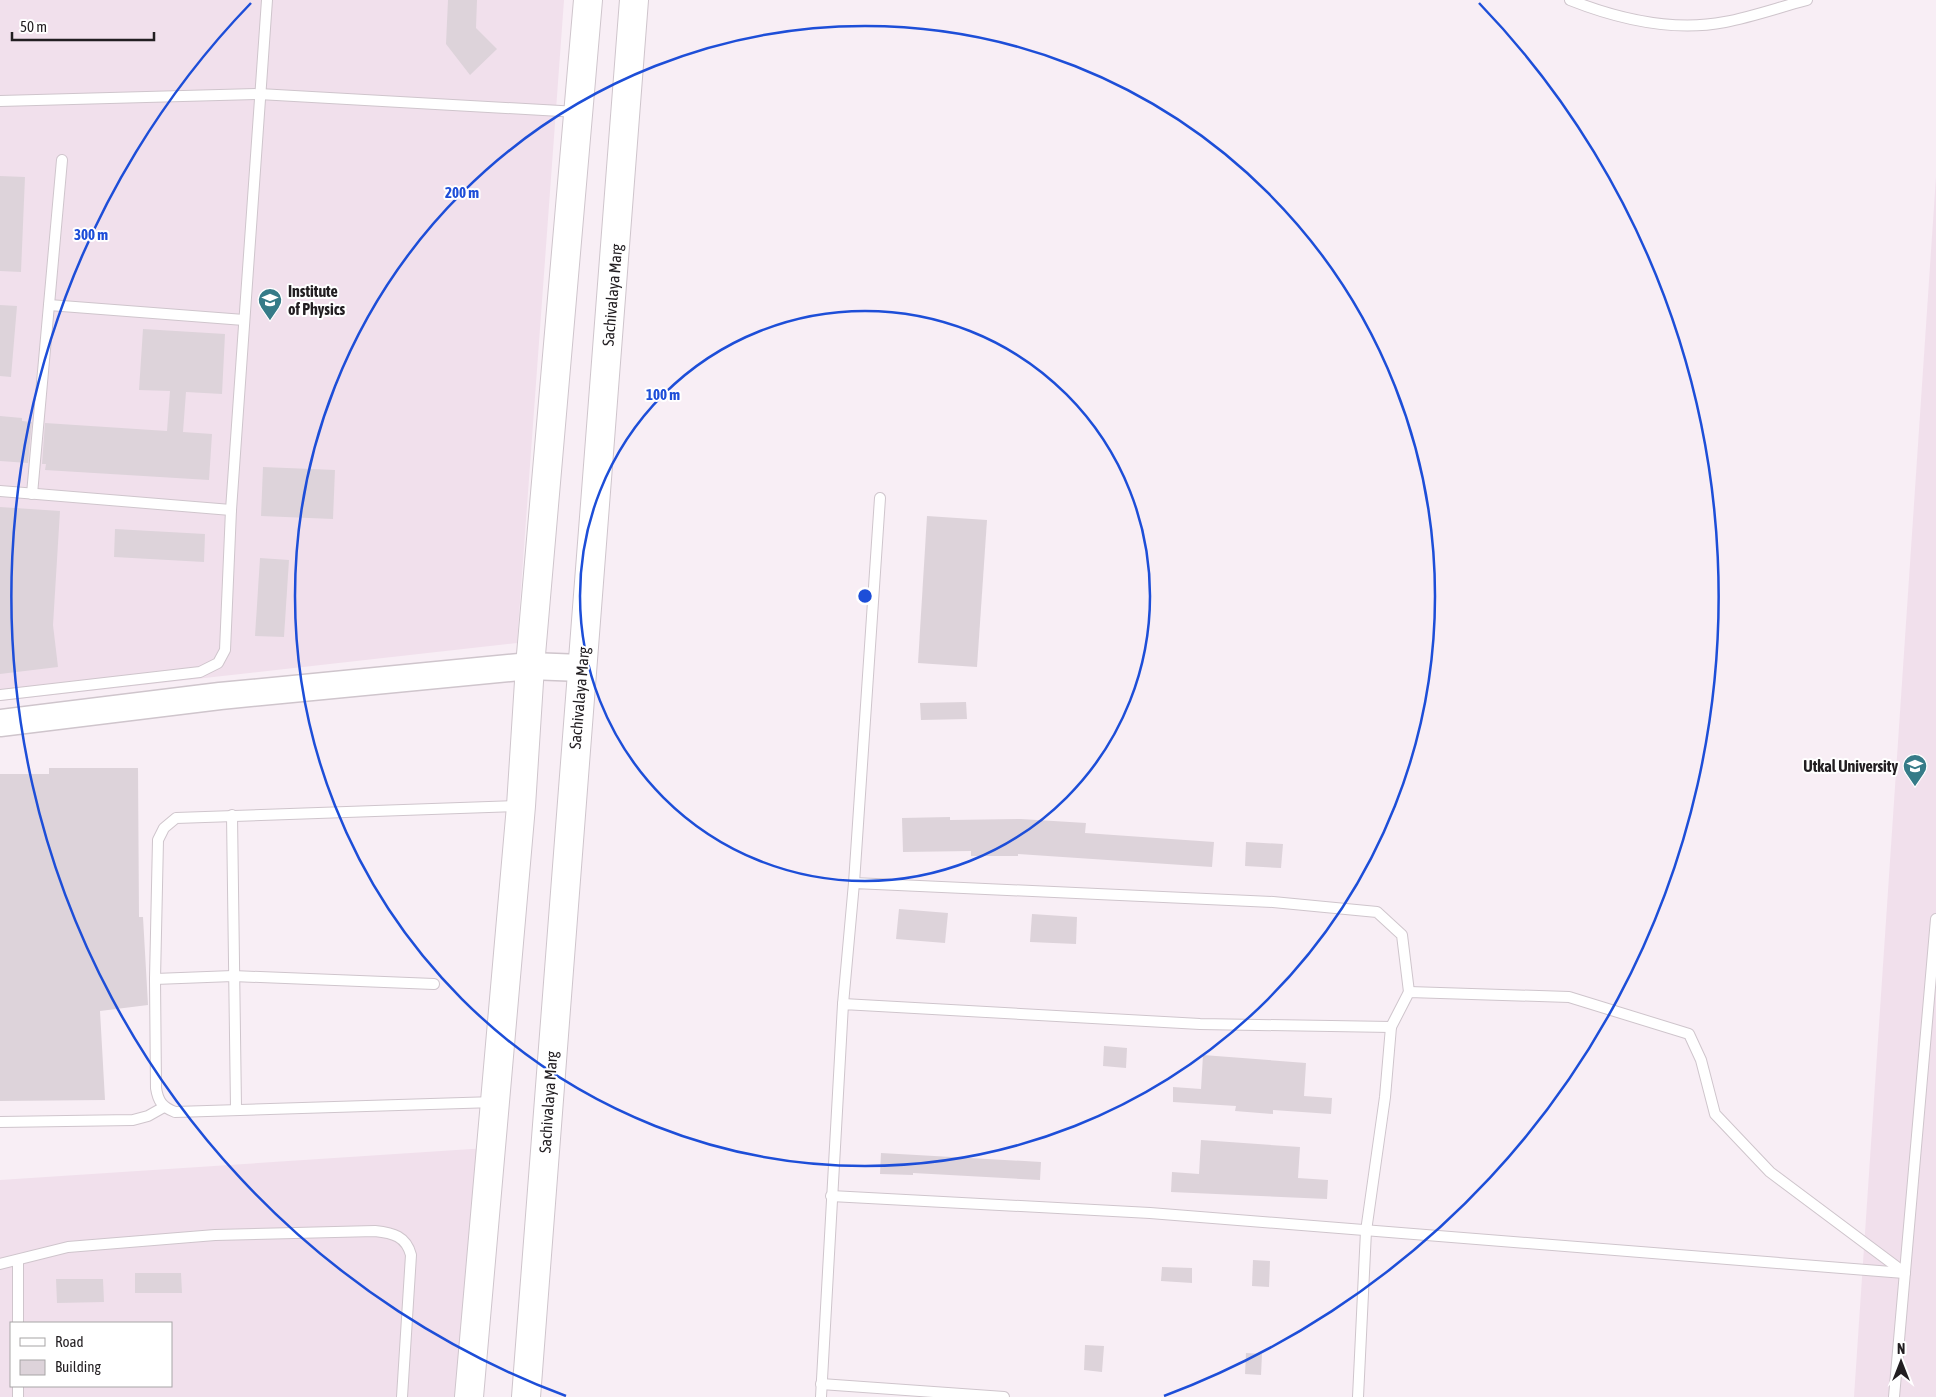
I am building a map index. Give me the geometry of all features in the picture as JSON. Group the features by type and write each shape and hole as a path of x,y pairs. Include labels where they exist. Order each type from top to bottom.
{"main road":[{"path":"469,1397 521,806 530,666 588,0"},
{"name":"Sachivalaya Marg","path":"526,1397 634,0"}],"street":[{"path":"0,724 220,696 530,666 582,668"}],"lane":[{"path":"0,695 200,672 218,663 224,650 231,510 267,0"},
{"path":"1570,0 1602,12 1663,25 1723,22 1807,0"},
{"path":"0,101 259,94 578,112"},
{"path":"32,494 62,160"},
{"path":"49,306 244,320"},
{"path":"0,492 231,510"},
{"path":"821,1397 843,1004 854,883 880,498"},
{"path":"495,1102 236,1108 174,1112 164,1107 158,1099 156,1088 155,979 158,840 164,828 176,818 521,806"},
{"path":"232,815 236,1108"},
{"path":"854,883 1273,902 1377,912 1402,935 1409,992 1391,1027 1385,1097 1366,1231 1358,1397"},
{"path":"1894,1397 1936,919"},
{"path":"155,979 234,976 434,984"},
{"path":"1409,992 1569,997 1689,1034 1701,1060 1715,1114 1770,1172 1905,1273"},
{"path":"843,1004 1190,1023 1391,1027"},
{"path":"0,1122 133,1120 148,1116 164,1107"},
{"path":"831,1196 1150,1213 1905,1273"},
{"path":"0,1264 68,1247 215,1235 390,1232 402,1238 409,1245 411,1255 402,1397"},
{"path":"18,1260 18,1322"},
{"path":"821,1384 1004,1397"}],"shaded area":[{"name":"Institute of Physics","path":"0,0 564,0 517,643 0,701"},
{"name":"Utkal University","path":"1936,177 1936,1397 1854,1397"},
{"path":"487,1148 464,1397 0,1397 0,1180"}],"building":[{"path":"448,0 477,0 476,28 497,49 470,75 446,44"},
{"path":"0,176 25,177 21,272 0,271"},
{"path":"0,305 17,306 11,377 0,376"},
{"path":"143,329 225,334 222,394 186,392 183,432 212,434 209,480 45,470 46,464 42,464 45,423 167,431 170,391 139,390"},
{"path":"0,416 22,418 22,421 32,422 28,463 0,461"},
{"path":"263,467 335,470 333,519 261,516"},
{"path":"0,507 60,511 53,625 58,667 0,674"},
{"path":"927,516 987,520 977,667 918,663"},
{"path":"115,529 205,534 204,562 114,557"},
{"path":"260,558 289,560 284,637 255,636"},
{"path":"966,702 967,719 921,720 920,703"},
{"path":"49,768 138,768 139,917 143,917 148,1005 100,1011 105,1100 0,1101 0,774 49,774"},
{"path":"950,817 950,820 1021,819 1086,823 1085,833 1214,842 1212,867 1018,854 1018,856 971,856 971,851 903,852 902,818"},
{"path":"1246,842 1283,844 1281,868 1245,866"},
{"path":"899,909 948,913 945,943 896,939"},
{"path":"1032,914 1077,917 1076,944 1030,942"},
{"path":"1104,1046 1127,1048 1126,1068 1103,1066"},
{"path":"1203,1055 1306,1063 1304,1096 1332,1098 1331,1114 1273,1110 1273,1114 1235,1111 1236,1106 1173,1102 1173,1087 1201,1089"},
{"path":"1201,1140 1300,1147 1298,1178 1328,1180 1327,1199 1171,1192 1172,1172 1199,1174"},
{"path":"881,1153 1041,1162 1040,1180 913,1173 913,1175 880,1174"},
{"path":"1253,1260 1270,1261 1269,1287 1252,1286"},
{"path":"1162,1267 1192,1268 1192,1283 1161,1281"},
{"path":"135,1273 181,1273 182,1293 135,1293"},
{"path":"56,1279 103,1279 104,1302 57,1303"},
{"path":"1085,1345 1104,1346 1102,1372 1084,1370"},
{"path":"1246,1353 1262,1354 1261,1375 1245,1374"}],"place":[{"name":"Institute of Physics","path":"270,321"},
{"name":"Utkal University","path":"1915,787"}]}
